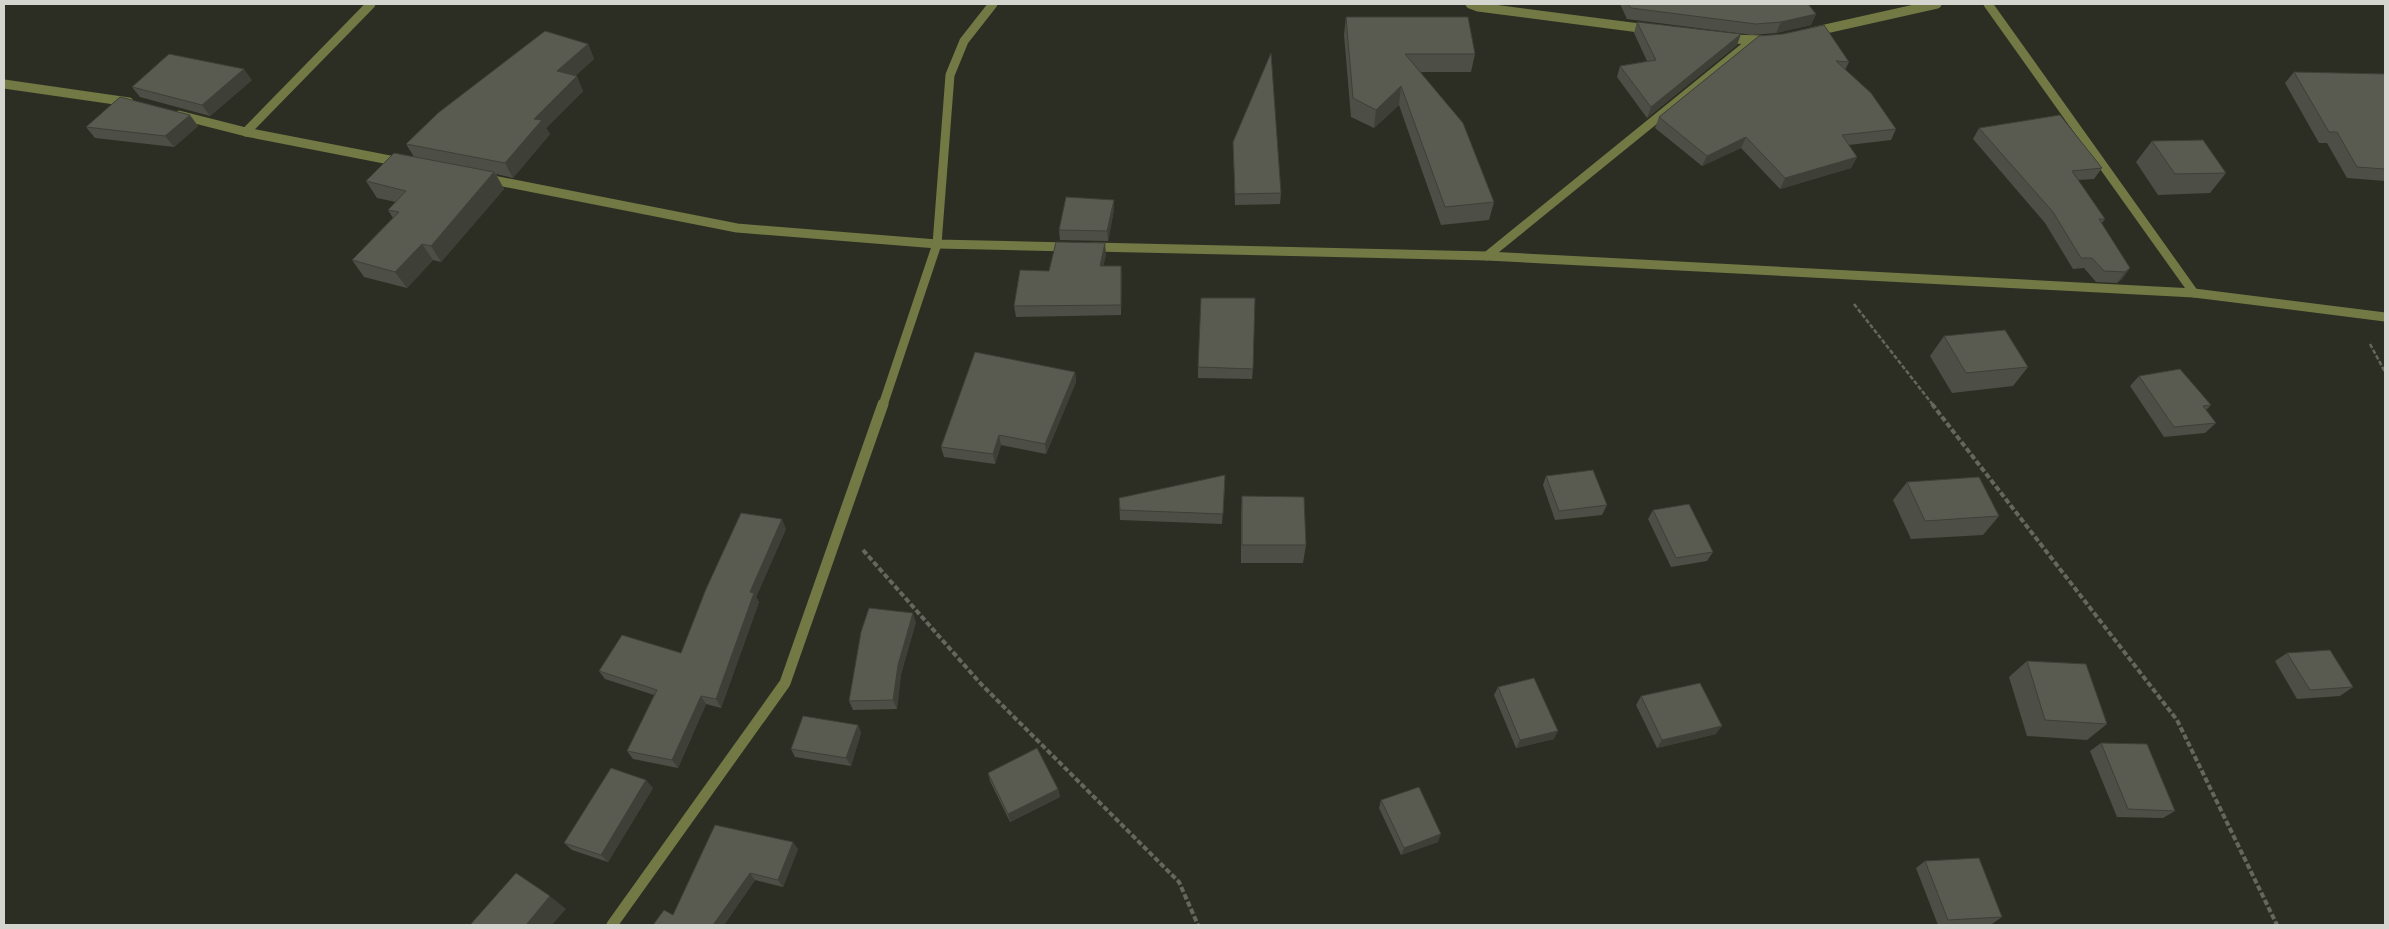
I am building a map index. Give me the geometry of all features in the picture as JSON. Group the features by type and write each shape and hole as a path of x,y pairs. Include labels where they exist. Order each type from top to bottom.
{"street":[{"path":"246,132 371,4"},
{"path":"612,925 785,683 842,525 937,244 950,75 964,41 993,4"},
{"path":"1470,4 1478,7 1656,30"},
{"path":"1805,33 1937,4"},
{"path":"1988,4 2194,293"},
{"path":"1716,38 1752,41 1777,40"},
{"path":"1487,256 1752,41"},
{"path":"4,84 137,104"},
{"path":"173,113 246,132 410,164"},
{"path":"477,177 737,228 937,244 1074,247"},
{"path":"1084,247 1487,256 2194,293 2385,317"}],"path":[{"path":"1830,274 2176,720 2277,925"},
{"path":"842,525 981,684 1180,882 1198,925"}],"building":[{"path":"1628,4 1808,4 1816,14 1781,22 1756,24 1631,8"},
{"path":"1346,17 1468,17 1475,54 1405,54 1463,123 1494,202 1445,207 1401,86 1376,110 1353,98"},
{"path":"1637,22 1741,34 1651,107 1620,66 1656,60"},
{"path":"1824,25 1849,62 1836,61 1871,93 1896,129 1842,135 1857,157 1785,178 1746,137 1707,156 1659,117 1759,36 1783,34"},
{"path":"545,31 588,44 557,71 577,76 534,119 542,120 505,163 406,144 438,113"},
{"path":"1271,53 1281,193 1235,194 1233,142"},
{"path":"169,54 244,69 202,105 132,87"},
{"path":"2294,72 2385,74 2385,169 2357,167 2337,132 2329,132"},
{"path":"120,97 190,115 165,136 86,127"},
{"path":"2060,115 2102,168 2072,171 2105,219 2099,219 2130,268 2125,272 2104,271 2092,258 2081,258 2053,212 1979,128"},
{"path":"2203,140 2226,173 2175,174 2152,141"},
{"path":"394,153 494,172 431,246 422,244 395,272 352,260 399,212 388,210 406,191 366,181"},
{"path":"1066,197 1114,200 1107,231 1059,230"},
{"path":"1056,242 1105,243 1100,266 1121,266 1121,305 1014,306 1020,270 1049,271"},
{"path":"1201,298 1255,298 1253,369 1198,367"},
{"path":"2005,330 2028,367 1966,373 1944,336"},
{"path":"975,352 1075,372 1045,444 999,435 993,454 941,447"},
{"path":"2180,369 2211,405 2203,406 2216,423 2174,427 2139,376"},
{"path":"1593,470 1607,505 1559,511 1546,476"},
{"path":"1225,475 1223,514 1120,510 1119,498"},
{"path":"1979,477 1999,516 1925,521 1907,482"},
{"path":"1242,496 1304,497 1306,545 1242,545"},
{"path":"1689,504 1713,552 1676,558 1653,510"},
{"path":"741,513 782,519 750,592 754,593 716,699 701,696 672,760 627,751 657,690 599,671 622,635 681,653 706,589"},
{"path":"869,608 913,613 898,665 893,700 849,701 861,632"},
{"path":"2330,650 2353,687 2310,690 2287,653"},
{"path":"2027,661 2086,664 2107,724 2045,720"},
{"path":"1534,678 1558,731 1520,740 1498,687"},
{"path":"1700,683 1722,726 1662,740 1641,696"},
{"path":"803,716 858,725 846,758 791,749"},
{"path":"2101,743 2147,744 2175,811 2128,809"},
{"path":"1037,748 1058,789 1008,814 988,773"},
{"path":"611,768 646,780 601,855 564,843"},
{"path":"1419,787 1441,834 1404,848 1381,800"},
{"path":"715,825 793,842 778,880 750,873 713,925 653,925 664,910 673,915"},
{"path":"1979,858 2002,917 1948,920 1925,861"},
{"path":"516,873 550,896 526,925 470,925"}]}
